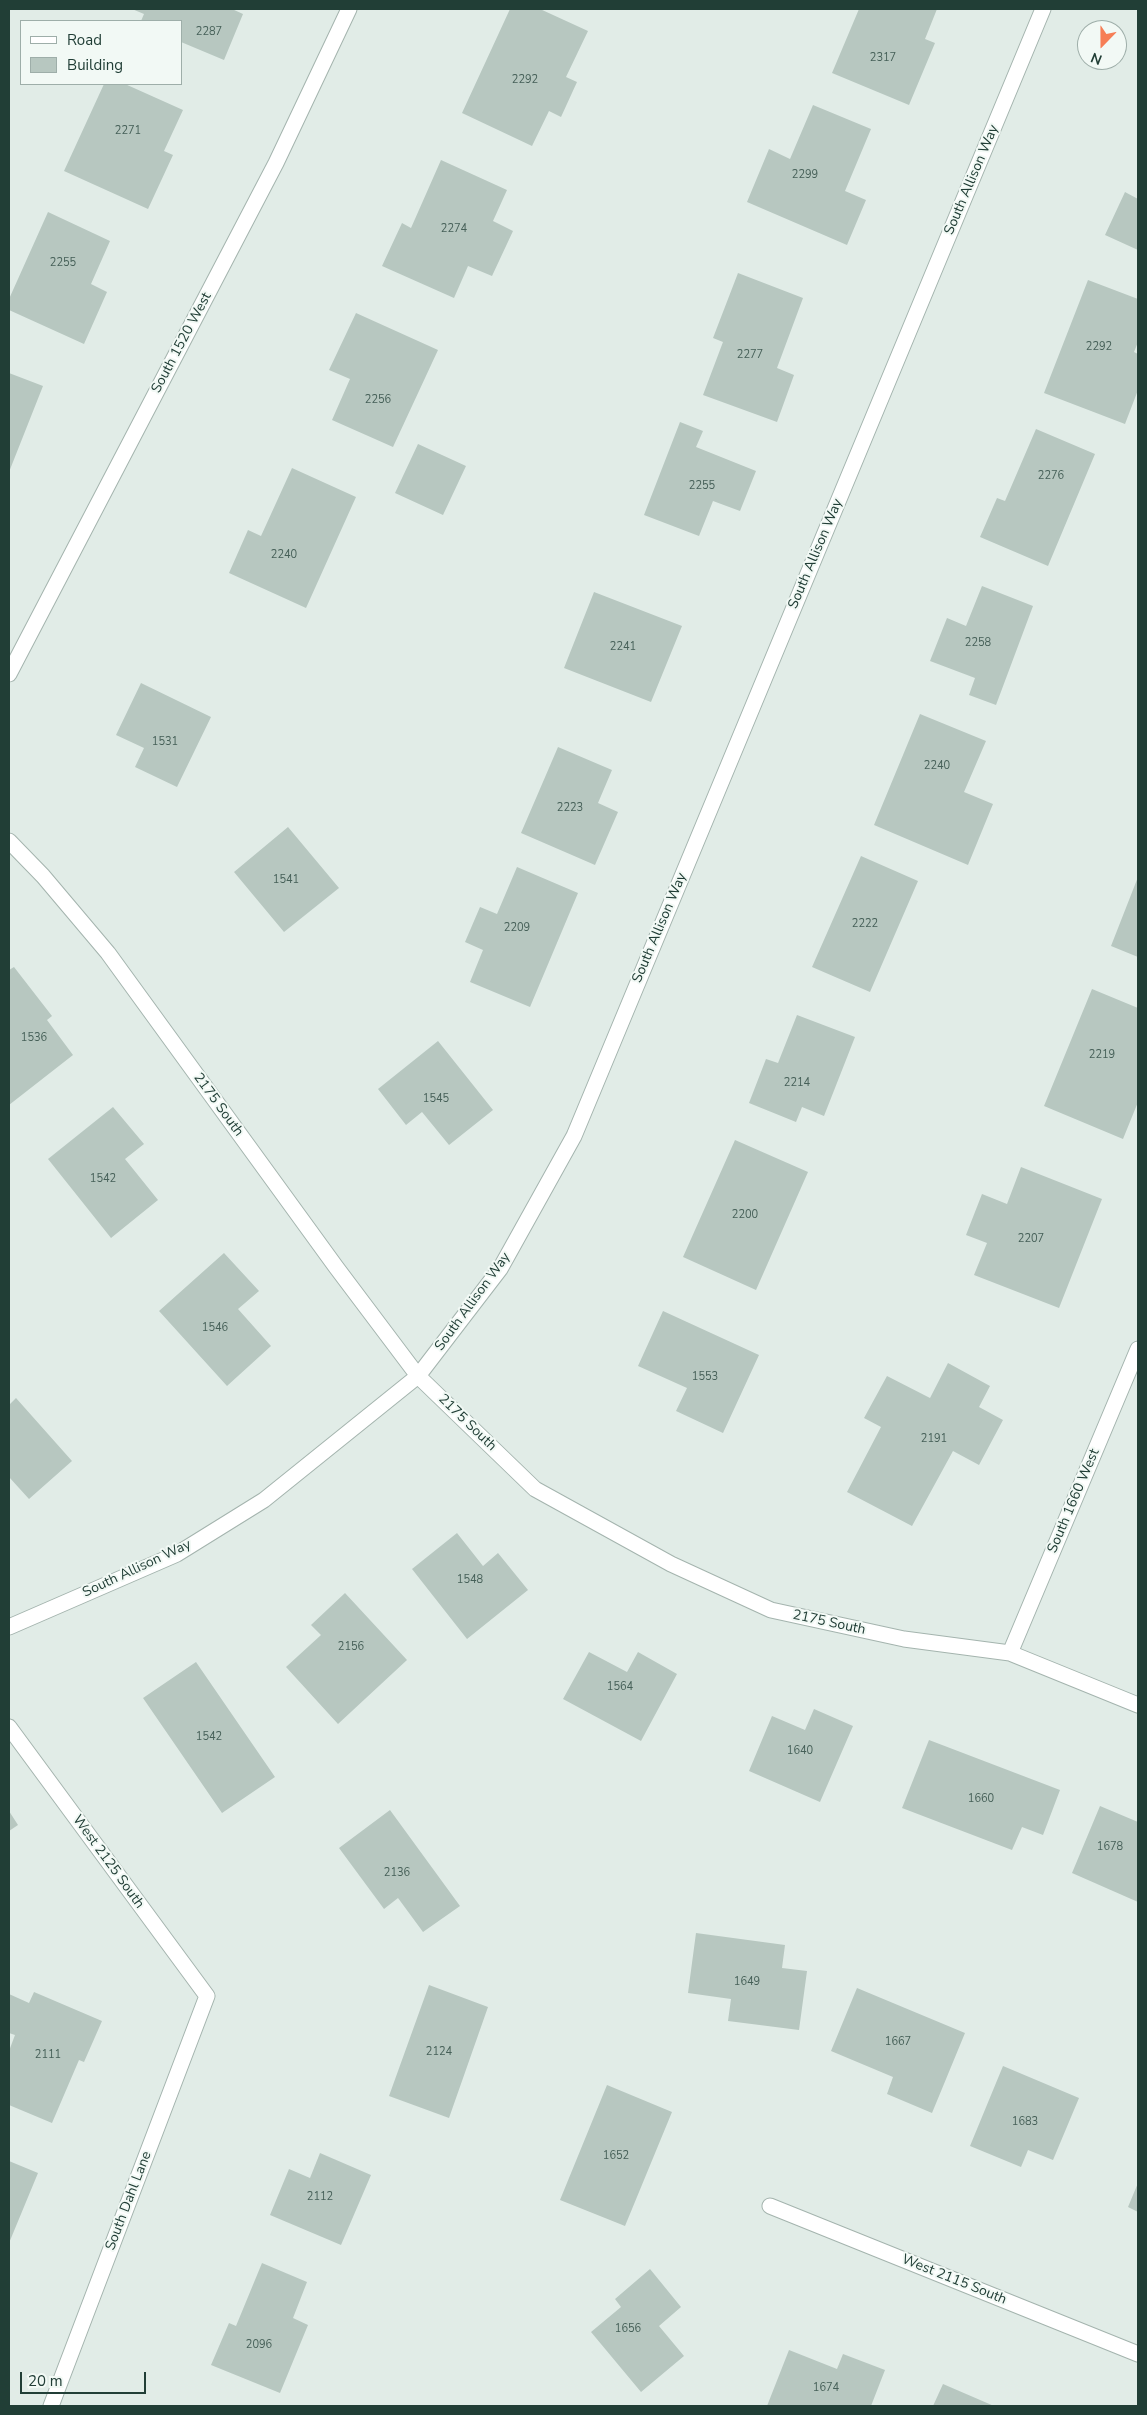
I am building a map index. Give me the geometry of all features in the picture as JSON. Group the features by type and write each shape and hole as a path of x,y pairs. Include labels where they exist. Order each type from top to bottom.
{"street":[{"name":"South 1520 West","path":"9,674 276,163 349,9"},
{"name":"South Allison Way","path":"9,1627 178,1554 264,1500 418,1376 500,1269 574,1136 1043,9"},
{"name":"2175 South","path":"9,841 43,876 108,953 336,1267 418,1376 535,1489 671,1564 771,1610 904,1639 1010,1653 1138,1705"},
{"name":"South 1660 West","path":"1010,1653 1138,1349"},
{"name":"West 2125 South","path":"9,1727 207,1996"},
{"name":"South Dahl Lane","path":"51,2406 207,1996"},
{"name":"West 2115 South","path":"770,2206 1138,2354"}],"building":[{"path":"132,9 232,9 243,14 224,60 182,42 182,20 141,20 144,14"},
{"path":"510,9 540,9 588,31 566,77 577,82 561,117 549,111 532,146 462,113"},
{"path":"859,9 937,9 925,39 935,43 909,105 832,73"},
{"path":"104,85 127,85 183,110 164,151 173,155 148,209 64,171"},
{"path":"813,105 871,129 845,191 866,200 847,245 747,202 769,149 790,159"},
{"path":"441,160 507,190 493,221 513,231 492,276 468,266 454,298 382,266 402,223 411,228"},
{"path":"1125,192 1138,199 1138,250 1105,235"},
{"path":"48,212 110,241 91,284 107,292 84,344 9,310 9,299"},
{"path":"738,273 803,298 777,368 794,375 777,422 703,395 723,342 713,338"},
{"path":"1088,280 1138,299 1138,342 1134,352 1138,354 1138,390 1125,424 1044,393"},
{"path":"356,313 438,350 393,447 332,420 350,379 329,370"},
{"path":"9,373 43,386 9,472"},
{"path":"680,422 703,431 696,447 756,471 740,511 713,501 699,536 644,515"},
{"path":"1036,429 1095,454 1048,566 980,537 997,498 1005,501"},
{"path":"418,444 466,466 443,515 395,493"},
{"path":"292,468 356,497 306,608 229,573 248,530 261,536"},
{"path":"982,586 1033,606 996,705 969,695 975,678 930,661 947,618 966,626"},
{"path":"594,592 682,626 651,702 564,668"},
{"path":"141,683 211,717 177,787 135,767 144,748 116,735"},
{"path":"920,714 986,741 964,792 993,804 968,865 874,825"},
{"path":"558,747 612,770 598,803 618,812 595,865 521,833"},
{"path":"288,827 339,888 284,932 234,872"},
{"path":"861,856 918,881 870,992 812,967"},
{"path":"517,867 578,893 530,1007 470,982 483,950 465,942 480,907 497,914"},
{"path":"1138,877 1138,957 1111,946"},
{"path":"14,967 52,1016 47,1020 73,1055 9,1105 9,970"},
{"path":"1092,989 1138,1008 1138,1102 1123,1139 1044,1106"},
{"path":"797,1015 855,1037 824,1116 802,1107 796,1122 749,1103 766,1059 778,1063"},
{"path":"438,1041 493,1110 449,1145 422,1112 406,1125 378,1089"},
{"path":"113,1107 144,1144 125,1159 158,1200 111,1238 48,1159"},
{"path":"735,1140 808,1172 756,1290 683,1257"},
{"path":"1021,1167 1102,1199 1059,1308 974,1275 987,1243 966,1235 982,1194 1007,1204"},
{"path":"224,1253 259,1291 238,1309 271,1346 227,1386 159,1311"},
{"path":"663,1311 759,1355 723,1433 676,1411 687,1388 638,1366"},
{"path":"948,1363 990,1386 979,1407 1003,1420 979,1465 953,1451 912,1526 847,1492 881,1427 864,1418 887,1376 930,1398"},
{"path":"16,1398 72,1461 29,1499 9,1477 9,1405"},
{"path":"457,1533 483,1566 498,1553 528,1590 467,1639 412,1569"},
{"path":"345,1593 407,1660 338,1724 286,1667 321,1635 311,1625"},
{"path":"589,1652 627,1672 638,1652 677,1674 641,1741 563,1699"},
{"path":"196,1662 275,1777 222,1813 143,1698"},
{"path":"814,1709 853,1726 820,1802 749,1771 772,1716 805,1730"},
{"path":"929,1740 1060,1790 1043,1835 1022,1827 1012,1850 902,1808"},
{"path":"1100,1806 1138,1822 1138,1902 1072,1873"},
{"path":"390,1810 460,1906 423,1932 398,1898 384,1909 339,1848"},
{"path":"9,1811 18,1825 9,1831"},
{"path":"696,1933 785,1945 782,1968 807,1971 799,2030 728,2021 731,1999 688,1993"},
{"path":"429,1985 488,2007 449,2118 389,2096"},
{"path":"857,1988 965,2033 932,2113 887,2094 893,2077 831,2051"},
{"path":"34,1992 102,2021 84,2062 79,2060 52,2123 9,2105 9,2051 15,2035 9,2033 9,1994 29,2003"},
{"path":"1003,2066 1079,2098 1053,2160 1028,2150 1021,2167 970,2146"},
{"path":"607,2085 672,2112 625,2226 560,2200"},
{"path":"320,2153 371,2175 341,2245 270,2215 289,2169 310,2178"},
{"path":"9,2161 38,2173 9,2243"},
{"path":"1138,2183 1138,2212 1128,2207"},
{"path":"262,2263 307,2282 293,2318 308,2325 280,2393 211,2365 229,2323 236,2326"},
{"path":"650,2269 681,2307 659,2326 684,2356 641,2392 591,2332 621,2307 615,2299"},
{"path":"789,2350 837,2369 843,2354 885,2370 871,2406 767,2406"},
{"path":"943,2384 994,2406 933,2406"}]}
